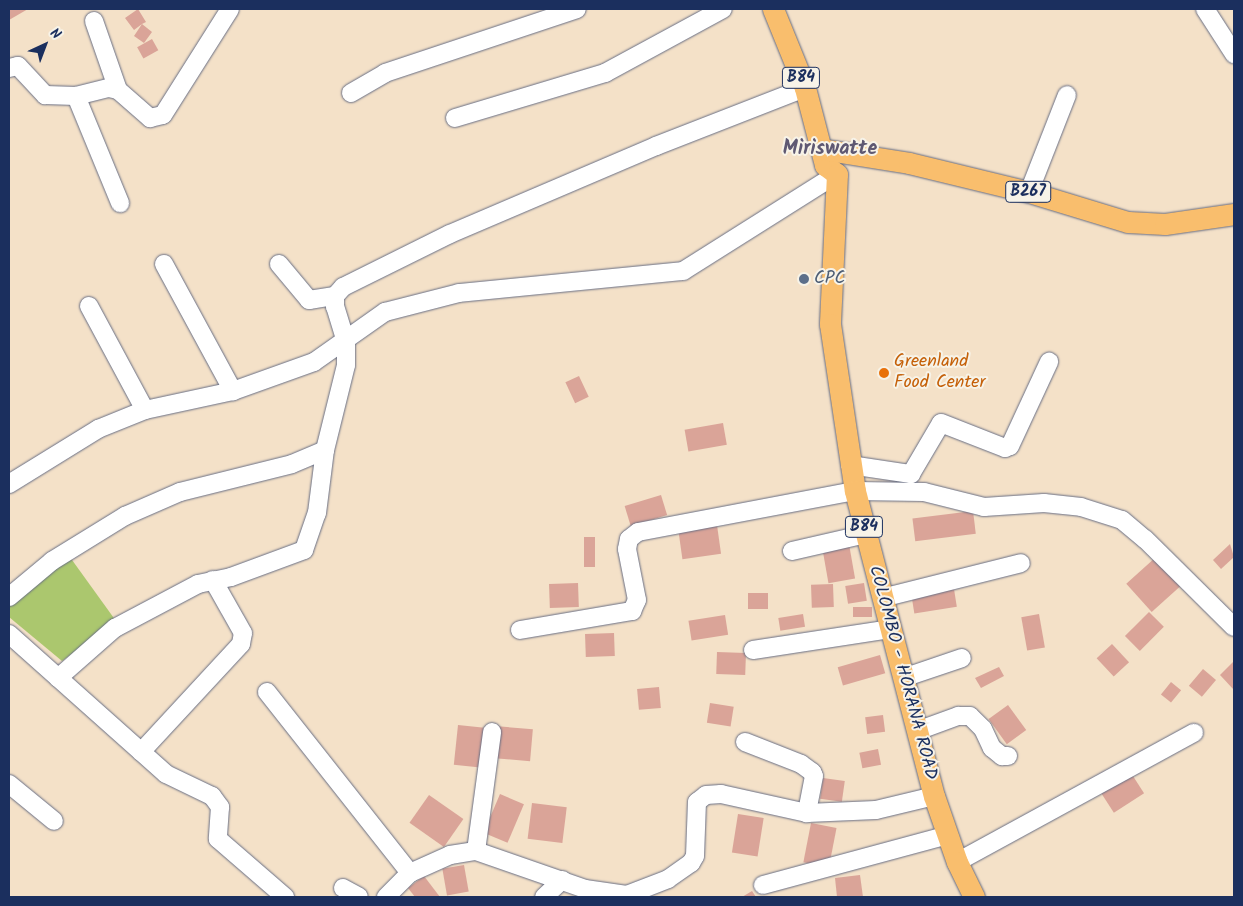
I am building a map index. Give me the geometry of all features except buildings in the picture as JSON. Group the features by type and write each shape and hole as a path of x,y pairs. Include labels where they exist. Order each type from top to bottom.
{"main road":[{"name":"B84","path":"774,9 805,88 825,165 837,174"},
{"name":"B267","path":"821,149 909,162 1029,192 1128,222 1165,224 1234,214"},
{"name":"COLOMBO - HORANA ROAD","path":"837,174 830,324 850,465 882,598 934,796 957,862 974,897"}],"street":[{"path":"9,68 18,66 45,95 76,96 110,88 118,90 150,118 163,115 230,9"},
{"path":"351,93 384,73 577,9"},
{"path":"455,118 605,73 724,9"},
{"path":"1205,9 1234,54"},
{"path":"94,22 118,90"},
{"path":"280,264 309,300 335,296 343,287 450,234 656,146 805,88"},
{"path":"1029,192 1067,95"},
{"path":"76,96 120,203"},
{"path":"9,484 98,429 145,410 233,391 314,362 346,342 385,312 459,294 683,271 837,174"},
{"path":"164,264 233,391"},
{"path":"58,678 115,628 198,584 304,550 317,513 325,450 346,365 346,342 335,307 335,296"},
{"path":"89,306 145,410"},
{"path":"850,465 911,474 941,423 1005,448 1010,446 1048,362"},
{"path":"9,598 52,562 125,516 180,492 292,464 325,450"},
{"path":"520,630 632,610 637,600 627,549 629,539 638,532 855,491 924,492 984,507 1044,502 1081,507 1122,520 1145,539 1234,627"},
{"path":"792,551 866,534"},
{"path":"882,598 1021,562"},
{"path":"141,752 241,644 243,633 213,580"},
{"path":"753,650 891,630"},
{"path":"9,634 166,774 212,796 220,807 218,839 285,897"},
{"path":"903,678 962,658"},
{"path":"268,692 410,873"},
{"path":"917,731 958,716 970,716 982,729 992,748 1002,756 1008,756"},
{"path":"476,851 492,732"},
{"path":"957,862 1194,733"},
{"path":"745,742 801,764 812,772 814,776 807,813"},
{"path":"9,784 54,821"},
{"path":"386,897 410,873 450,856 476,851 562,880 583,893 613,895 651,893 693,860 697,802 700,797 720,794 807,813 876,810 934,796"},
{"path":"763,885 948,835"},
{"path":"544,897 562,880"},
{"path":"343,888 359,897"}],"green space":[{"path":"67,553 116,621 62,661 9,617 9,601"}],"place":[{"name":"CPC","path":"804,279"},
{"name":"Greenland Food Center","path":"884,373"}],"district":[{"name":"Miriswatte","path":"830,149"}]}
